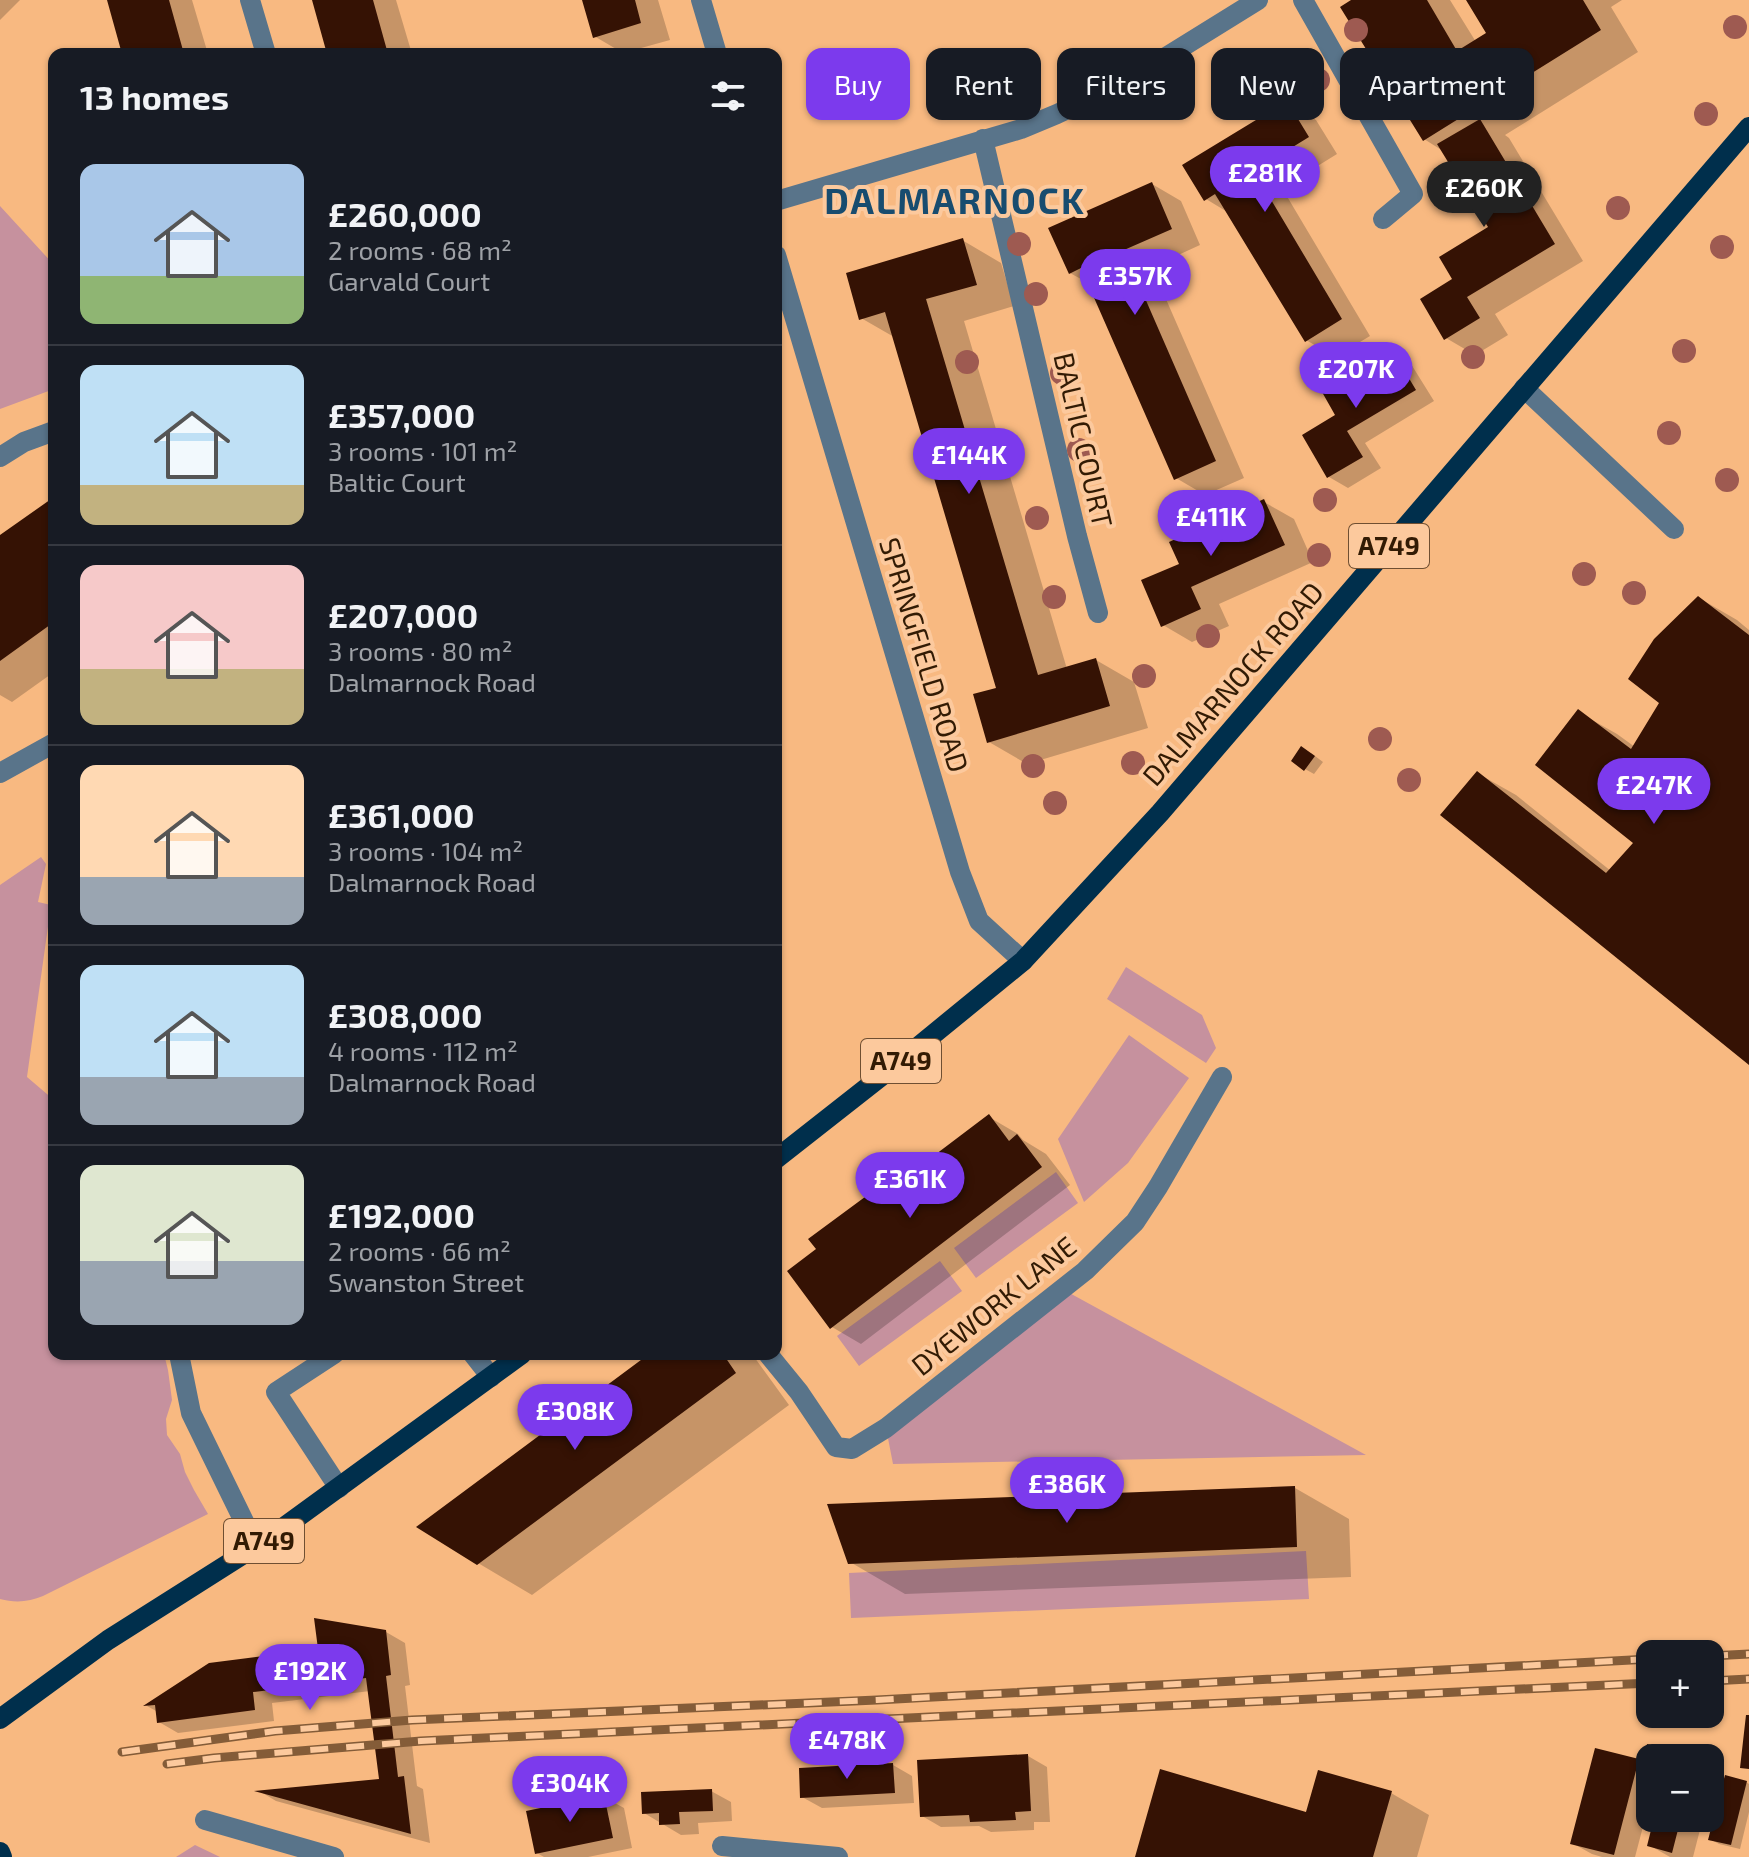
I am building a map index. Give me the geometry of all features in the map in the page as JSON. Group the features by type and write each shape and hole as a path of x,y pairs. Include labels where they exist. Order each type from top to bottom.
{"main road":[{"name":"DALMARNOCK ROAD","path":"782,1154 1023,961 1160,813 1749,127"},
{"name":"A749","path":"0,1719 108,1640 256,1546 514,1360"}],"street":[{"path":"250,0 264,48"},
{"path":"701,0 715,48"},
{"path":"782,199 1021,129 1057,114 1129,80 1258,0"},
{"path":"1303,0 1413,194 1383,219"},
{"name":"BALTIC COURT","path":"983,139 1098,613"},
{"name":"SPRINGFIELD ROAD","path":"782,275 960,872 979,921 1023,961"},
{"path":"1524,388 1674,529"},
{"path":"0,457 24,442 48,433"},
{"path":"0,773 48,746"},
{"name":"DYEWORK LANE","path":"773,1360 836,1447 852,1449 886,1428 1085,1271 1135,1222 1222,1077"},
{"path":"180,1360 191,1413 256,1546"},
{"path":"325,1360 276,1392 339,1488"},
{"path":"478,1360 491,1377"},
{"path":"205,1820 334,1857"},
{"path":"722,1846 838,1857"}],"shaded area":[{"path":"0,206 48,258 48,391 0,409"},
{"path":"41,857 46,864 38,902 48,904 48,926 27,1077 48,1095 48,1360 166,1360 172,1400 166,1419 167,1435 180,1454 185,1472 208,1514 43,1596 27,1601 0,1599 0,885"},
{"path":"1126,967 1202,1015 1216,1048 1206,1063 1107,999"},
{"path":"1129,1035 1189,1078 1128,1163 1084,1202 1058,1139"},
{"path":"1056,1172 1078,1203 976,1278 954,1248"},
{"path":"940,1261 962,1291 859,1366 837,1336"},
{"path":"1064,1290 1366,1455 893,1464 886,1428"},
{"path":"1306,1551 1309,1599 851,1618 849,1573"},
{"path":"195,1845 220,1857 176,1857"}],"building":[{"path":"107,0 169,0 182,48 120,48"},
{"path":"312,0 373,0 386,48 325,48"},
{"path":"582,0 635,0 641,23 593,38"},
{"path":"1351,0 1427,0 1455,48 1365,48 1340,7"},
{"path":"1466,0 1583,0 1601,30 1534,72 1534,48 1462,48 1486,33"},
{"path":"1256,120 1299,120 1309,137 1254,171 1342,319 1305,342 1215,194 1204,201 1182,165"},
{"path":"1410,120 1457,120 1423,141"},
{"path":"1481,120 1555,244 1467,297 1480,318 1444,340 1420,299 1452,279 1439,257 1488,227 1437,144"},
{"path":"1152,182 1172,229 1124,250 1216,461 1174,480 1081,268 1069,274 1048,228"},
{"path":"963,238 977,285 926,299 1038,675 1096,658 1110,706 987,743 973,694 996,688 885,312 859,320 846,273"},
{"path":"1392,350 1416,390 1347,431 1363,457 1327,478 1302,435 1335,415 1322,392"},
{"path":"1264,499 1285,545 1191,587 1201,609 1161,627 1141,580 1179,564 1169,542"},
{"path":"48,501 48,626 0,661 0,535"},
{"path":"1698,596 1749,635 1749,1065 1440,815 1477,771 1606,873 1633,843 1535,765 1578,709 1631,749 1659,703 1628,679 1654,639"},
{"path":"1301,746 1315,756 1304,771 1291,761"},
{"path":"989,1114 1009,1141 1017,1134 1042,1167 830,1329 787,1271 816,1249 808,1239 869,1194 874,1201"},
{"path":"641,1360 727,1360 736,1373 477,1565 416,1527"},
{"path":"1295,1486 1297,1547 848,1564 827,1504"},
{"path":"314,1618 386,1630 391,1675 386,1676 398,1777 404,1776 411,1834 254,1791 379,1779 366,1678 253,1692 255,1710 157,1723 155,1705 143,1706 209,1663 318,1649"},
{"path":"1746,1715 1749,1715 1749,1769 1740,1768"},
{"path":"1595,1748 1636,1758 1636,1771 1614,1855 1570,1844"},
{"path":"1028,1754 1031,1811 1015,1812 1016,1820 970,1822 969,1815 920,1817 917,1760"},
{"path":"893,1763 895,1793 800,1798 799,1768"},
{"path":"1160,1769 1306,1812 1318,1770 1392,1791 1373,1857 1135,1857"},
{"path":"1725,1775 1747,1781 1731,1845 1708,1840 1710,1832 1724,1832"},
{"path":"712,1789 713,1811 679,1812 680,1824 659,1825 659,1813 642,1814 641,1792"},
{"path":"604,1795 613,1838 535,1854 526,1811"},
{"path":"1650,1832 1677,1832 1672,1853 1647,1846"}],"railway":[{"path":"1724,1655 1749,1654"},
{"path":"122,1752 275,1731 412,1720 877,1700 1636,1660"},
{"path":"1724,1680 1749,1679"},
{"path":"167,1764 421,1741 1636,1684"}],"district":[{"name":"DALMARNOCK","path":"955,201"}]}
